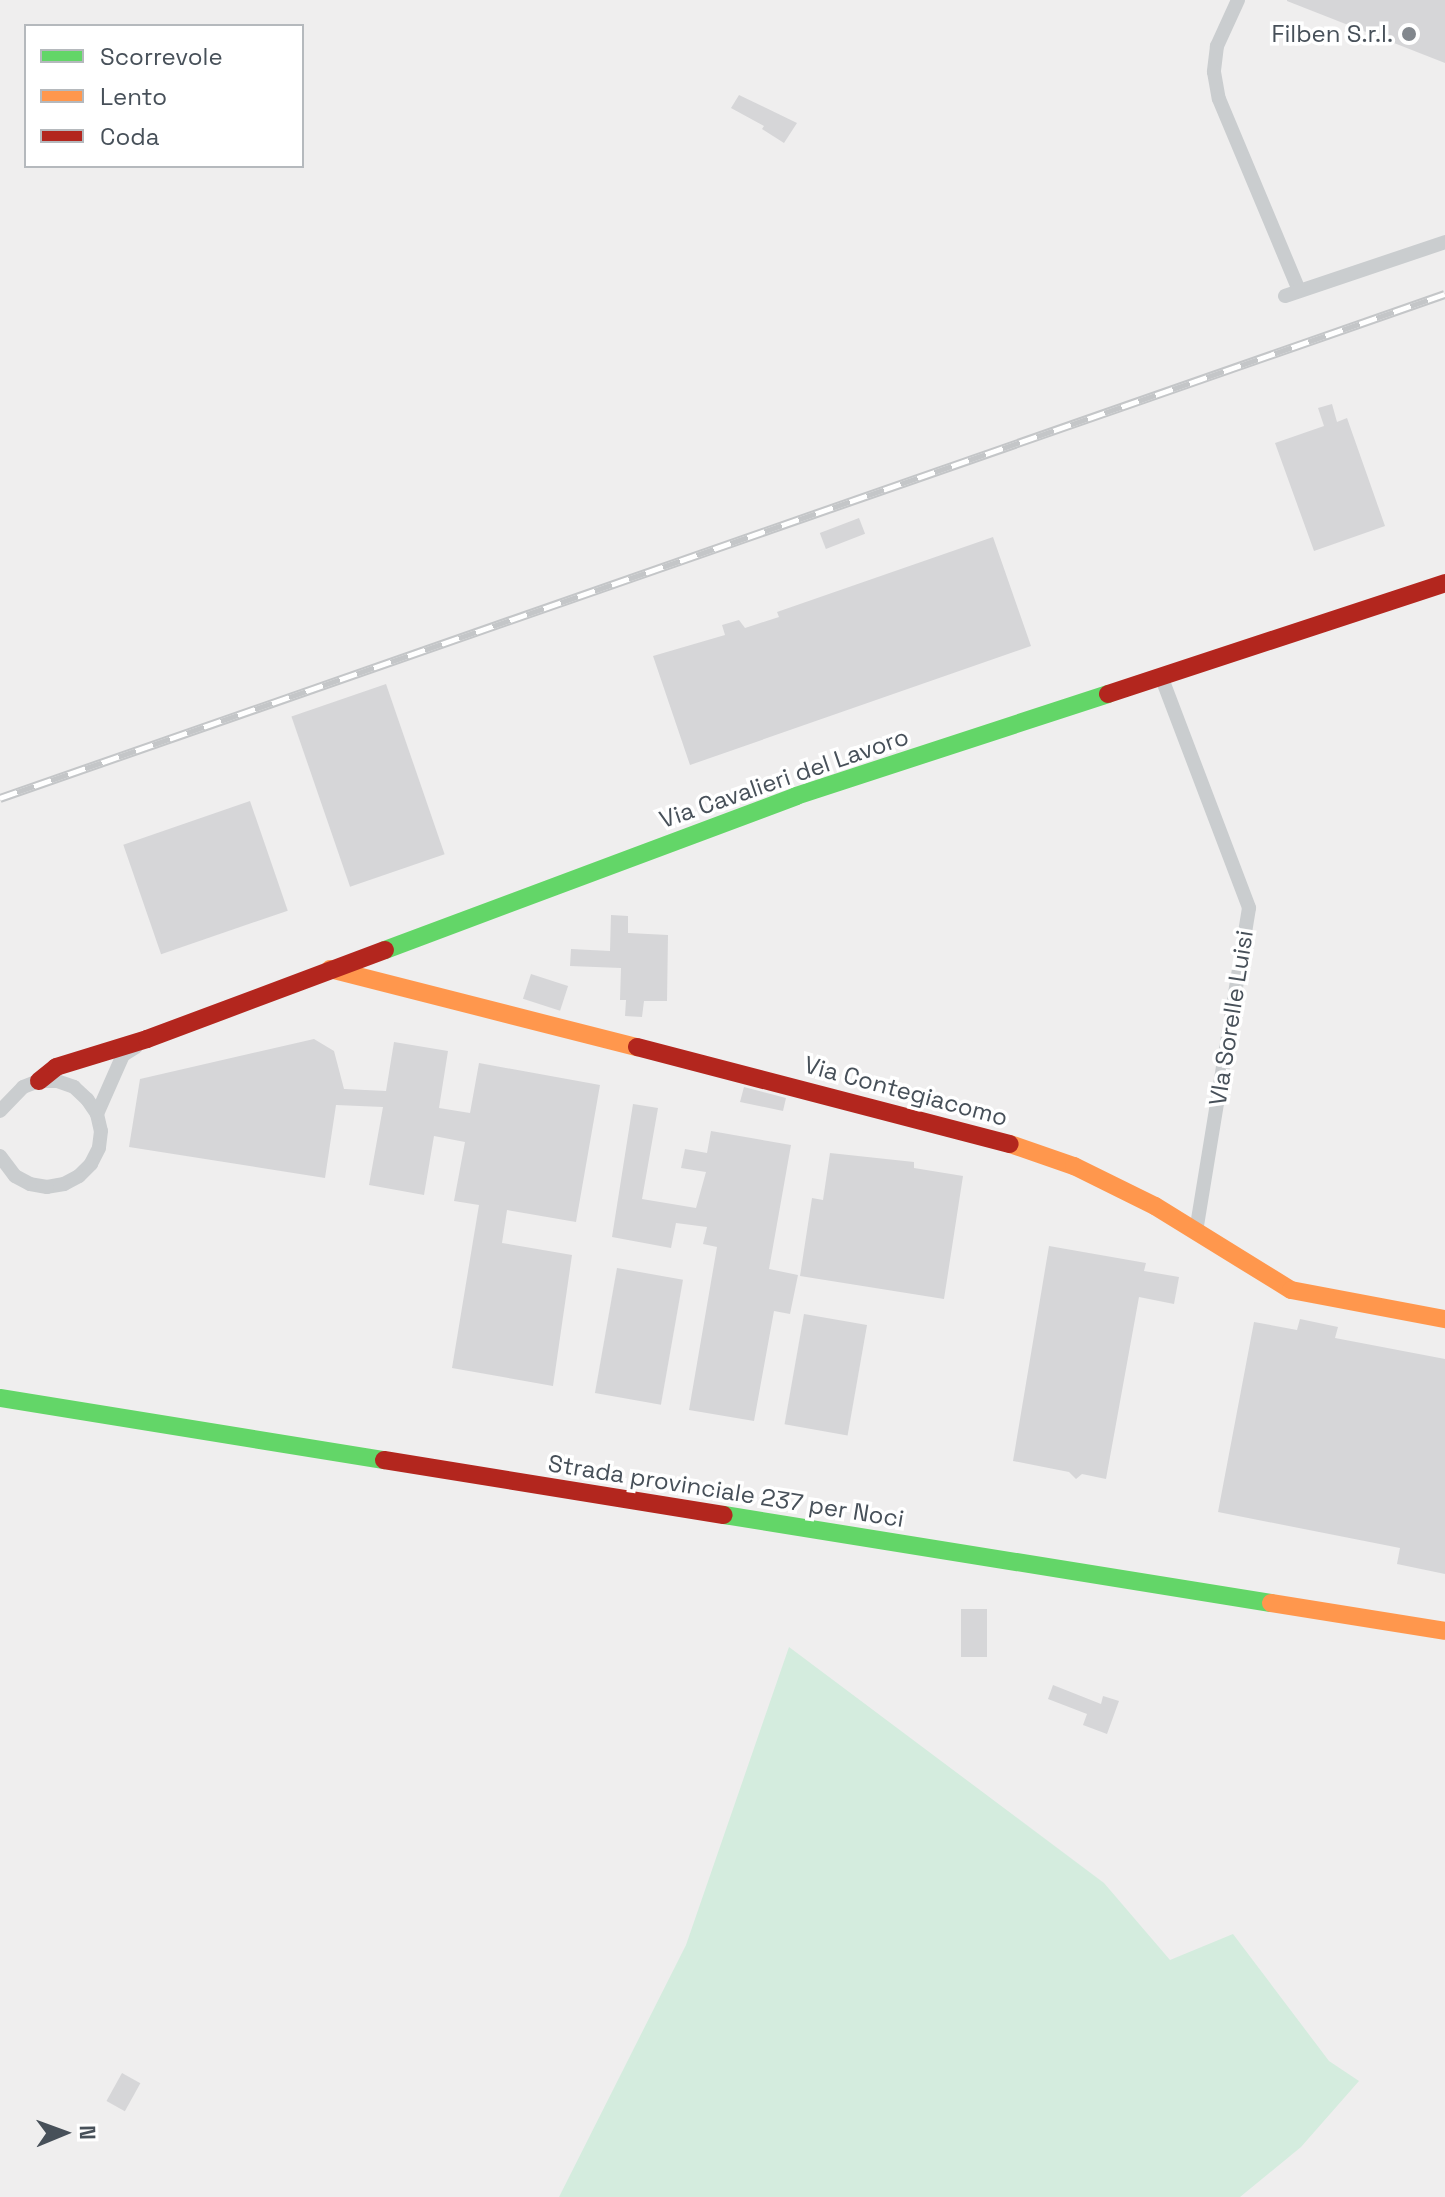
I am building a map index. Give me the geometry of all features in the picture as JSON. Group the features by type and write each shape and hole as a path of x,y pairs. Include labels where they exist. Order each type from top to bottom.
{"street":[{"path":"1238,0 1217,46 1214,72 1219,99 1292,293 1445,242"},
{"name":"Via Cavalieri del Lavoro","path":"0,1111 23,1087 39,1081 56,1067 147,1039 796,796 1445,583"},
{"name":"VIa Sorelle Luisi","path":"1161,676 1249,908 1196,1231"},
{"name":"Via Contegiacomo","path":"330,969 981,1134 1074,1166 1155,1206 1291,1290 1445,1319"},
{"name":"Via Cavalieri del Lavoro","path":"1,1160 15,1176 30,1184 47,1187 72,1180 91,1164 99,1148 101,1131 97,1114 123,1055 147,1039"},
{"path":"39,1081 57,1081 74,1087 97,1114"},
{"name":"Strada provinciale 237 per Noci","path":"0,1398 1445,1631"}],"green space":[{"path":"789,1647 1104,1883 1170,1960 1233,1934 1329,2061 1359,2081 1301,2147 1240,2197 559,2197 686,1945"}],"building":[{"name":"Filben S.r.l.","path":"1445,0 1445,63 1287,1"},
{"path":"739,95 797,123 784,143 762,129 764,126 731,108"},
{"path":"1332,404 1337,422 1347,418 1385,526 1314,551 1275,443 1324,426 1318,408"},
{"path":"859,518 865,534 826,549 820,533"},
{"path":"993,537 1031,646 690,765 653,656 725,635 722,625 739,620 745,628 779,617 777,612"},
{"path":"386,684 445,854 350,887 291,717"},
{"path":"250,801 288,911 161,954 123,845"},
{"path":"611,915 628,916 628,933 668,935 667,1001 644,1001 642,1017 625,1016 626,1000 620,1000 621,968 570,966 571,949 610,951"},
{"path":"531,974 568,986 560,1011 523,999"},
{"path":"314,1039 334,1051 344,1089 386,1091 394,1042 448,1051 439,1108 470,1113 479,1063 600,1085 576,1222 507,1210 502,1243 572,1255 553,1386 452,1368 479,1205 454,1201 465,1142 434,1136 424,1195 369,1185 383,1107 336,1105 325,1178 129,1147 140,1079"},
{"path":"744,1087 786,1098 783,1111 740,1102"},
{"path":"633,1104 658,1108 642,1199 696,1208 706,1172 681,1168 685,1149 707,1153 711,1131 791,1145 769,1269 798,1275 790,1314 774,1311 754,1421 689,1410 717,1247 703,1244 707,1227 676,1223 671,1248 612,1237"},
{"path":"830,1153 914,1162 914,1168 963,1176 944,1299 800,1276 812,1198 823,1200"},
{"path":"1049,1246 1146,1263 1144,1271 1179,1277 1174,1304 1139,1297 1106,1479 1082,1474 1076,1479 1069,1472 1013,1461"},
{"path":"617,1268 683,1280 661,1405 595,1393"},
{"path":"804,1314 867,1325 848,1435 785,1424"},
{"path":"1300,1319 1338,1327 1335,1338 1445,1359 1445,1574 1397,1564 1400,1548 1218,1512 1254,1322 1297,1330"},
{"path":"961,1609 987,1609 987,1657 961,1657"},
{"path":"1053,1685 1101,1704 1103,1696 1119,1701 1107,1734 1083,1725 1087,1714 1048,1699"},
{"path":"122,2073 140,2083 125,2111 106,2101"}],"railway":[{"path":"0,798 1445,294"}],"traffic: fast":[{"path":"385,950 796,796 1108,694"},
{"path":"0,1398 384,1460"},
{"path":"724,1515 1271,1603"}],"traffic: slow":[{"path":"330,969 637,1047"},
{"path":"1010,1144 1074,1166 1155,1206 1291,1290 1445,1319"},
{"path":"1271,1603 1445,1631"}],"traffic: jam":[{"path":"1108,694 1445,583"},
{"path":"39,1081 56,1067 147,1039 385,950"},
{"path":"637,1047 1010,1144"},
{"path":"384,1460 724,1515"}],"place":[{"name":"Filben S.r.l.","path":"1409,34"}]}
